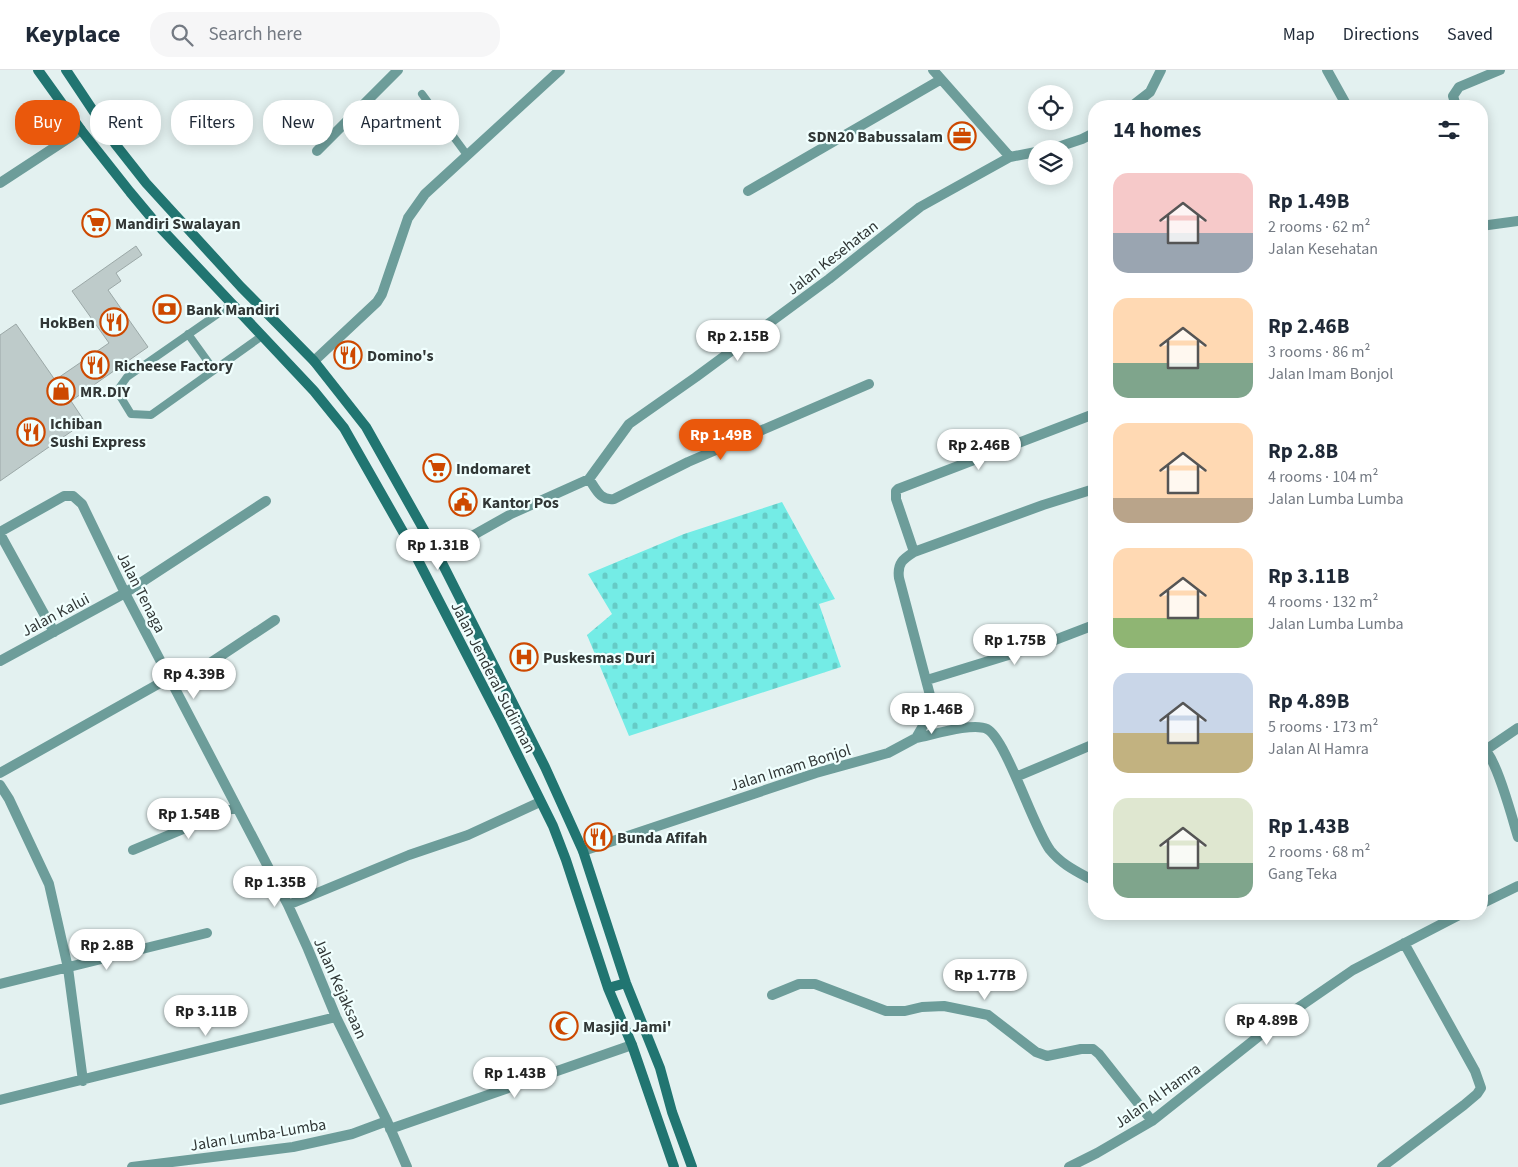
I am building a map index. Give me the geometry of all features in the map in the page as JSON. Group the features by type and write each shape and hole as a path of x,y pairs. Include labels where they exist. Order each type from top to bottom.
{"street":[{"name":"Jalan Jenderal Sudirman","path":"38,70 81,130 149,214 314,391 344,428 406,537 501,720 553,826 608,988 632,1045 674,1167"},
{"name":"Jalan Jenderal Sudirman","path":"66,70 116,145 146,184 241,287 314,361 366,426 438,554 546,767 584,851 626,983 660,1068 672,1112 692,1167"},
{"path":"317,151 398,70"},
{"path":"314,361 377,302 382,294 408,218 425,194 560,70"},
{"path":"933,70 1010,157"},
{"path":"1140,100 1150,92 1161,70"},
{"path":"1327,70 1344,100"},
{"path":"1454,100 1453,96 1459,87 1500,70"},
{"path":"748,191 940,80"},
{"path":"0,183 81,130"},
{"path":"1073,142 1088,136"},
{"name":"Jalan Kesehatan","path":"589,479 628,424 696,377 829,279 920,207 1010,157 1028,154"},
{"path":"1488,225 1518,221"},
{"path":"438,554 512,514 589,479 601,497 608,500 614,499 688,462 869,384"},
{"path":"914,552 896,498 896,491 898,489 1088,416"},
{"path":"379,489 397,481"},
{"path":"916,738 927,719 931,699 898,572 901,561 914,552 1043,505 1088,491"},
{"name":"Jalan Tenaga","path":"0,533 64,496 73,496 82,504 125,594 288,905"},
{"name":"Jalan Kalui","path":"0,661 125,594 266,501"},
{"path":"0,533 54,632"},
{"path":"0,773 171,682 275,620"},
{"path":"927,680 1047,643 1088,627"},
{"name":"Jalan Imam Bonjol","path":"584,851 806,776 888,753 916,738 951,730 976,727 986,728 995,735 1049,849 1060,861 1088,877"},
{"path":"1488,746 1518,728"},
{"path":"1016,777 1088,747"},
{"path":"1488,754 1494,763 1518,837"},
{"path":"0,785 9,799 49,884 68,968 83,1081"},
{"path":"288,905 409,855 468,835 540,802"},
{"path":"133,850 236,807"},
{"path":"1488,901 1518,886"},
{"name":"Jalan Kejaksaan","path":"288,905 336,1017 407,1167"},
{"name":"Jalan Al Hamra","path":"1069,1167 1152,1121 1273,1025 1353,970 1449,920"},
{"path":"0,984 207,933"},
{"path":"1382,1167 1464,1105 1481,1088 1475,1071 1404,943"},
{"path":"608,988 626,983"},
{"path":"772,995 799,984 815,984 886,1011 905,1011 922,1007 944,1006 988,1015 1036,1052 1047,1056 1081,1049 1093,1049 1100,1054 1152,1121"},
{"path":"0,1100 336,1017"},
{"name":"Jalan Lumba-Lumba","path":"132,1167 293,1147 352,1134 388,1125 632,1045"}],"lane":[{"path":"422,94 467,155"},
{"path":"232,304 127,377 117,391 131,414 150,415 262,336"},
{"path":"188,334 214,370"}],"green space":[{"path":"782,502 835,599 819,604 841,667 629,736 587,635 612,614 588,574 684,534"}],"building":[{"path":"136,246 142,255 116,273 121,281 108,290 148,347 71,401 85,422 0,481 0,335 16,324 55,380 109,343 72,291"}],"place":[{"name":"SDN20 Babussalam","path":"962,136"},
{"name":"Mandiri Swalayan","path":"96,223"},
{"name":"Bank Mandiri","path":"167,309"},
{"name":"HokBen","path":"114,322"},
{"name":"Domino's","path":"348,355"},
{"name":"Richeese Factory","path":"95,365"},
{"name":"MR.DIY","path":"61,391"},
{"name":"Ichiban Sushi Express","path":"31,432"},
{"name":"Indomaret","path":"437,468"},
{"name":"Kantor Pos","path":"463,502"},
{"name":"Puskesmas Duri","path":"524,657"},
{"name":"Bunda Afifah","path":"598,837"},
{"name":"Masjid Jami'","path":"564,1026"}]}
